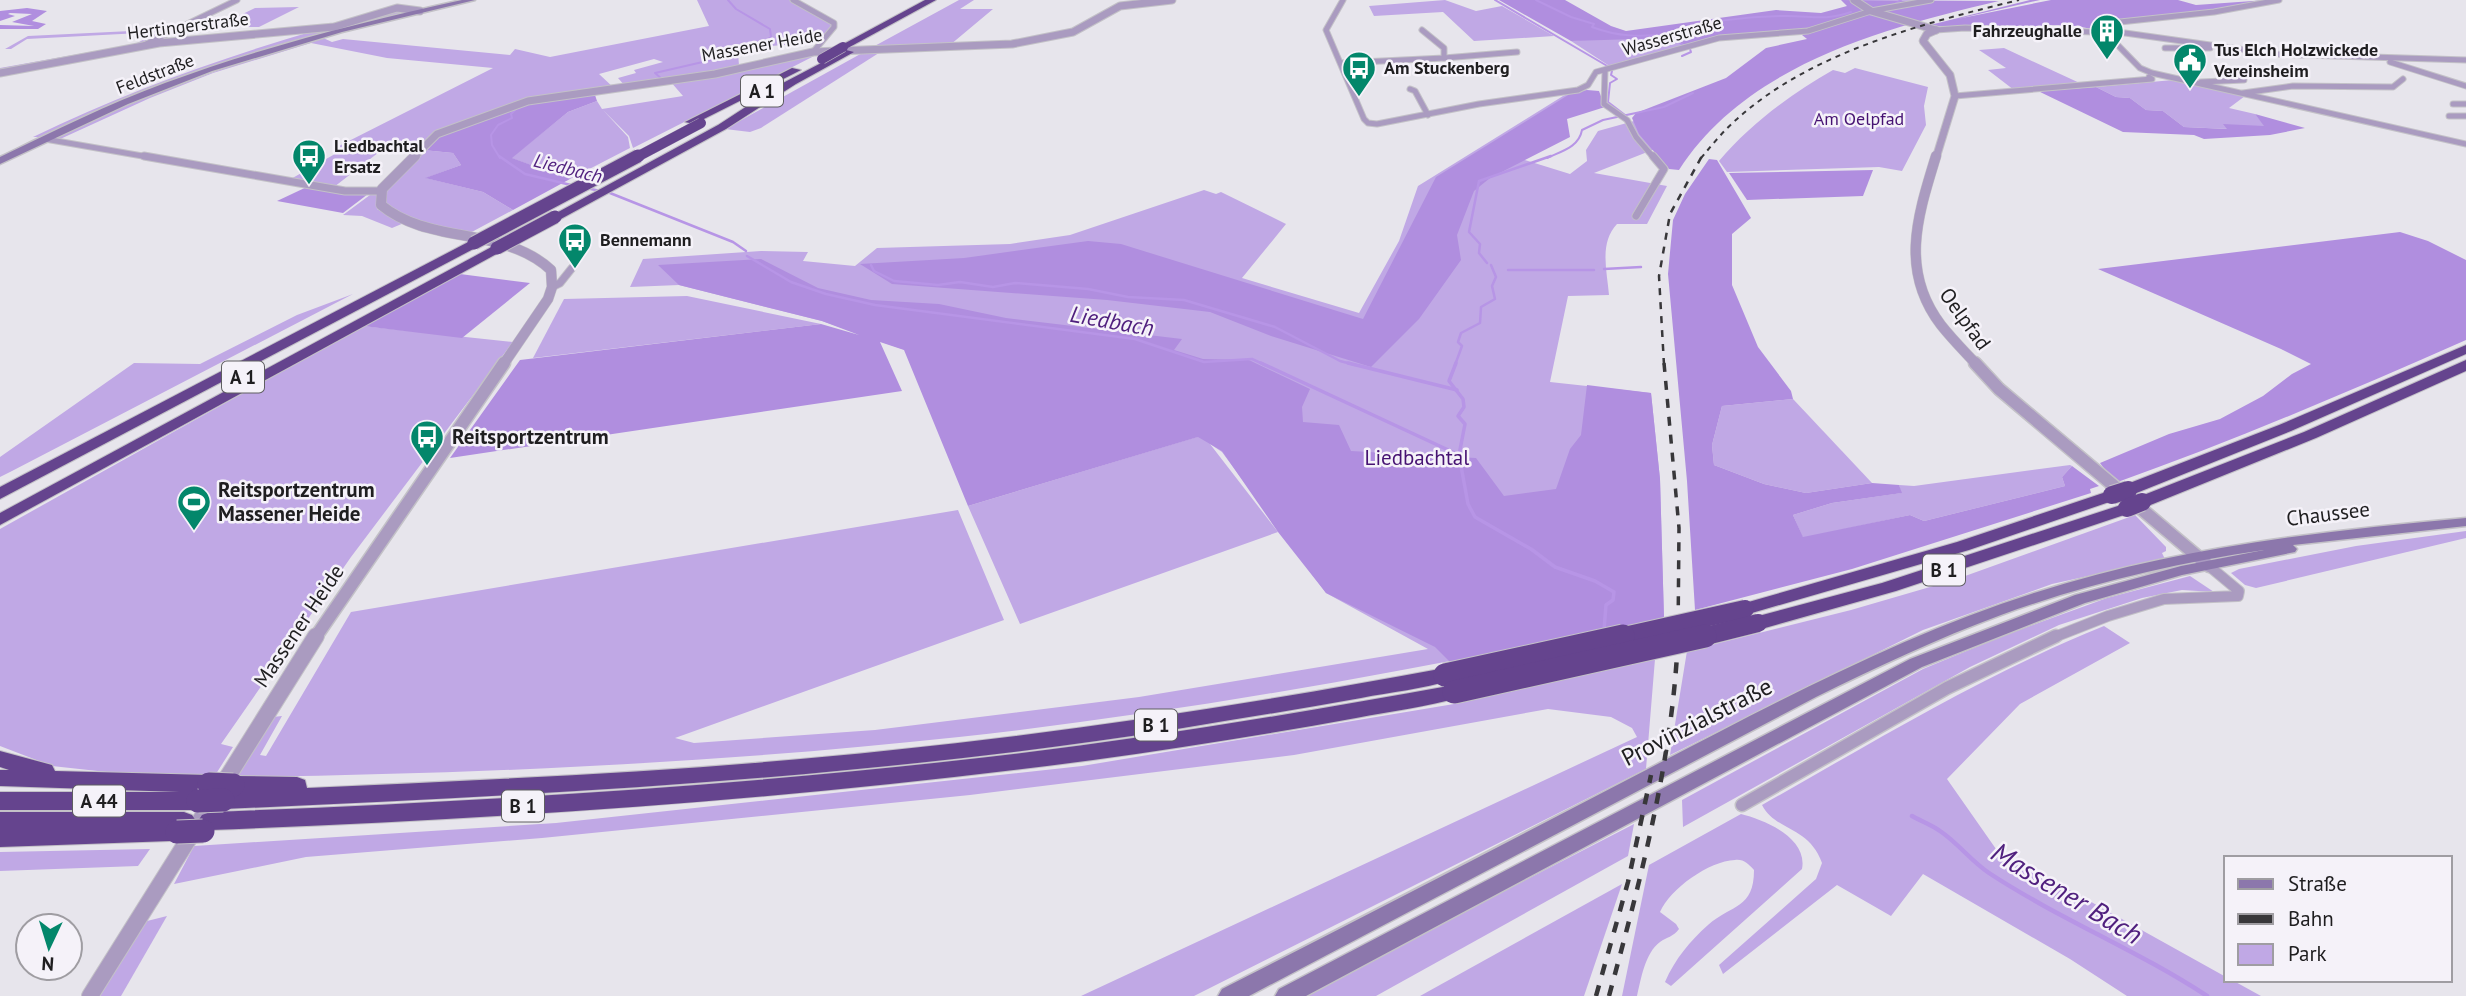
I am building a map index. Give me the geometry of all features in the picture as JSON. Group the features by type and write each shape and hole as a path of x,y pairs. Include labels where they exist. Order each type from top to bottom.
{"highway":[{"path":"4,480 480,244 706,124 738,96 818,55 843,47 932,0"},
{"name":"A 1","path":"0,494 946,0"},
{"path":"0,522 480,244"},
{"name":"A 1","path":"0,507 480,244"},
{"name":"B 1","path":"2127,499 2466,349"},
{"name":"B 1","path":"416,792 594,783 986,748 1613,658 1752,616 1889,587 2310,435 2466,365"},
{"name":"B 1","path":"205,809 314,817 539,806 891,777 1070,757 1363,710 1450,683"},
{"path":"0,759 28,768 89,779 205,809"},
{"path":"0,778 89,779"},
{"name":"A 44","path":"0,821 205,809 416,792"},
{"name":"A 44","path":"0,801 205,809"},
{"path":"0,838 205,809"}],"main road":[{"name":"Feldstraße","path":"0,161 175,83 276,48 472,0"},
{"name":"Chaussee","path":"2203,560 2466,522"},
{"name":"Provinzialstraße","path":"1229,996 1759,719 1905,647 2040,595 2132,569 2203,560"},
{"path":"1286,996 1916,663 2080,599 2180,570 2203,560"}],"street":[{"path":"142,46 237,0"},
{"path":"793,0 834,23 818,55"},
{"name":"Massener Heide","path":"90,996 302,656 538,316 552,287 551,270 535,254 518,247 419,226 392,216 380,205 381,191 437,134 502,109 559,95 715,74 818,55 1006,45 1073,32 1120,6 1172,0"},
{"path":"1343,0 1326,27 1366,122 1383,124 1498,101 1578,90 1586,87 1594,73 1602,72"},
{"path":"1854,0 1871,11 1936,30"},
{"name":"Wasserstraße","path":"1636,216 1664,169 1622,116 1604,104 1602,72 1719,38 1808,31 1871,11 1931,0"},
{"path":"2105,32 2120,22 2214,12 2279,0"},
{"name":"Hertingerstraße","path":"0,73 142,46 201,38 334,27 397,8 420,11"},
{"path":"2149,77 2152,79 1955,96 1950,75 1923,41 1927,34 1936,30 1965,28 2105,32 2163,36 2274,54 2466,60"},
{"path":"1422,30 1444,48 1444,58"},
{"path":"2105,32 2143,70 2466,144"},
{"path":"2165,48 2193,50 2213,46"},
{"path":"1341,63 1517,52"},
{"path":"2376,58 2466,86"},
{"path":"2194,83 2244,80 2235,75"},
{"path":"2242,94 2280,88 2393,87 2403,79"},
{"path":"1410,89 1415,91 1429,115"},
{"name":"Oelpfad","path":"1955,96 1917,216 1916,269 1927,303 1969,359 1999,389 2203,560"},
{"path":"2453,104 2466,104"},
{"path":"2449,116 2466,116"},
{"path":"45,139 345,191 381,191"},
{"name":"Massener Heide","path":"551,270 572,268 560,284 552,287"},
{"path":"1742,805 1985,667 2084,622 2167,598 2238,596 2239,591 2203,560"}],"green space":[{"path":"697,0 793,0 833,25 820,42 759,47 738,54 739,65 760,63 626,87 618,78 636,73 634,70 663,62 654,59 599,74 614,88 418,150 383,149 334,187 289,180 342,150 335,148 493,68 387,58 311,43 213,73 58,140 51,139 184,83 252,59 321,37 332,42 343,39 510,55 515,49 550,57 709,26"},
{"path":"959,0 974,0 960,9 993,9 950,45 871,48"},
{"path":"1445,0 1476,11 1502,6 1554,36 1474,41 1443,12 1374,16 1369,6"},
{"path":"1499,0 1565,0 1611,26 1626,31 1776,10 1821,13 1847,6 1841,0 1999,1 1910,24 1865,39 1821,56 1779,78 1741,103 1707,134 1679,170 1669,169 1639,134 1632,118 1636,113 1726,78 1766,48 1807,39 1797,31 1756,33 1687,46 1669,38 1571,41"},
{"path":"2030,0 2040,0 1957,19 2051,0 2178,0 2196,5 2267,0 2224,8 2120,20 2097,30 2048,25 2049,29 1926,26"},
{"path":"299,7 259,27 216,27 255,8"},
{"path":"27,8 47,11 32,21 46,24 38,29 0,29 0,25 34,26 12,22 32,14 10,13 8,14 15,16 0,21 0,11"},
{"path":"389,10 406,12 274,47 81,119 41,137 33,137 163,81 253,50"},
{"path":"172,29 136,46 0,72 0,68 135,44 159,32 27,39 11,49 5,49 28,36"},
{"path":"1599,38 1669,38 1684,45 1611,67 1571,41"},
{"path":"2004,48 2084,85 2014,90 1988,70 2006,68 1979,50"},
{"path":"882,51 761,128 750,132 725,129 864,52"},
{"path":"822,52 633,148 629,136 603,110 628,137 630,148 570,179 511,158 568,112 597,101 602,109 683,96 670,81"},
{"name":"Am Oelpfad","path":"1855,68 1928,87 1924,106 1926,125 1902,171 1879,167 1727,172 1719,161 1772,111 1833,70 1845,73"},
{"path":"2173,80 2245,96 2229,108 2255,114 2265,126 2229,129 2184,127 2163,111 2146,110 2130,98 2116,97 2096,87"},
{"path":"2096,87 2116,97 2130,98 2146,110 2163,111 2184,127 2227,129 2223,124 2264,126 2255,114 2305,128 2270,135 2204,139 2194,135 2123,132 2038,91"},
{"name":"Liedbachtal","path":"1578,90 1562,115 1515,157 1570,174 1587,161 1586,150 1598,131 1634,121 1655,149 1594,173 1667,186 1647,224 1617,224 1611,232 1606,248 1609,295 1568,296 1550,382 1651,393 1660,479 1664,618 1488,654 1225,701 959,737 779,754 598,766 237,777 273,717 282,716 260,755 266,756 351,612 958,510 1004,620 675,738 694,743 875,730 1139,697 1428,649 1326,593 1222,452 1210,444 1278,532 1020,624 968,506 1197,437 908,351 822,321 679,285 630,287 643,259 761,251 808,252 803,261 855,266 877,248 1010,244 1070,235 1204,190 1216,194 1221,192 1286,224 1242,278 1359,313 1399,241 1418,186 1563,96"},
{"path":"1599,91 1605,107 1567,119 1570,137 1490,178 1474,191 1457,235 1461,260 1419,319 1371,367 1271,336 1210,312 1107,300 892,284 860,264 964,258 1088,241 1121,244 1363,319 1436,177 1573,92"},
{"path":"594,92 597,101 568,112 512,158 570,179 513,210 483,192 425,178 461,165 453,153 423,150 432,140 503,109"},
{"path":"423,150 453,153 461,165 426,178 483,192 513,210 468,234 436,227 385,207 384,191"},
{"path":"1709,159 1717,160 1751,218 1732,234 1732,285 1758,347 1791,391 1793,399 1722,406 1712,445 1714,465 1764,484 1806,493 1872,483 1899,485 1902,493 1832,503 1793,515 1803,537 1910,515 1924,521 2065,486 2062,477 2072,466 2099,486 2090,489 2091,493 1852,569 1695,610 1687,481 1668,274 1673,220 1685,194"},
{"path":"1873,170 1863,196 1747,200 1729,173"},
{"path":"311,185 368,194 343,213 277,201"},
{"path":"376,194 377,209 404,223 392,228 362,216 343,215 370,195"},
{"path":"2400,232 2428,241 2466,260 2466,340 2248,433 2115,483 2100,463 2169,434 2220,419 2263,396 2292,374 2311,364 2098,269"},
{"name":"Liedbachtal","path":"761,259 818,288 871,300 939,304 1006,318 1182,339 1174,350 1203,359 1249,360 1310,389 1302,407 1303,422 1339,425 1351,451 1476,458 1504,496 1556,489 1570,449 1581,435 1587,385 1651,393 1660,479 1664,618 1451,663 1435,647 1326,593 1278,532 1222,451 1198,437 968,506 904,350 880,342 902,391 450,458 520,360 821,324 859,335 822,321 679,285 658,265"},
{"path":"460,274 530,283 462,338 363,326"},
{"path":"353,294 0,477 0,457 134,363 200,364 297,315"},
{"path":"687,296 821,324 533,358 564,299"},
{"name":"Reitsportzentrum Massener Heide","path":"363,326 513,342 351,557 221,744 233,747 214,777 125,774 52,766 0,746 0,529"},
{"path":"1793,399 1872,483 1806,493 1764,484 1714,465 1712,445 1722,406"},
{"path":"2072,466 2062,477 2065,486 1924,521 1910,515 1803,538 1793,515 1832,503 1901,493 1899,485 1914,486"},
{"path":"2135,515 2166,547 2166,551 2162,553 2165,559 2052,584 1923,630 1670,755 1687,651 1851,610 1954,580"},
{"path":"2466,531 2466,538 2256,588 2245,585 2231,573 2239,569 2356,546"},
{"path":"2190,576 2214,592 2182,590 2142,598 2059,625 1970,667 1683,827 1682,800 1923,669 2005,635 2107,598"},
{"path":"2104,626 2130,643 2020,704 1947,779 1996,849 2224,976 2224,982 2236,982 2261,996 2127,996 2070,959 1923,874 1891,916 1837,885 1723,974 1719,965 1816,879 1822,863 1809,842 1775,820 1762,805 1973,687"},
{"path":"1655,659 1646,769 1194,996 1081,996 1637,737 1632,728 1611,717 1548,709 1294,755 970,795 542,838 306,857 174,884 194,846 556,823 1082,766 1460,703"},
{"path":"1741,814 1772,826 1792,840 1802,858 1802,869 1671,986 1665,982 1678,958 1708,925 1746,899 1753,883 1754,870 1743,861 1735,860 1714,865 1692,878 1672,894 1660,912 1679,929 1660,942 1651,953 1644,967 1637,996 1622,996 1649,865"},
{"path":"1634,824 1628,856 1376,996 1301,996"},
{"path":"150,849 138,866 0,871 0,852"},
{"path":"1622,884 1584,996 1420,996"},
{"path":"167,916 121,996 100,996 147,921"}],"waterway":[{"name":"Liedbach","path":"663,80 655,73 746,52 771,37 770,29 736,9 728,0"},
{"path":"1495,0 1609,67"},
{"path":"1536,0 1571,17 1594,24 1592,27 1611,33 1648,36 1668,34"},
{"path":"1896,3 1901,0"},
{"path":"1668,34 1726,20 1773,16 1826,17 1851,12"},
{"path":"1668,34 1684,46"},
{"path":"1682,56 1691,52 1690,49"},
{"path":"1612,71 1611,75 1617,79 1610,83 1608,102 1625,115"},
{"path":"1547,158 1569,148 1577,141 1582,130 1603,120 1664,107 1693,93"},
{"name":"Liedbach","path":"500,158 492,145 491,135 498,125 512,118 511,114 518,107"},
{"name":"Liedbach","path":"499,156 525,174 571,185"},
{"path":"1487,263 1479,253 1480,244 1469,232 1479,181 1551,156"},
{"name":"Liedbach","path":"586,188 610,193 733,242 746,251"},
{"name":"Liedbach","path":"747,256 791,282 826,294 875,305 1135,339 1204,362 1252,359 1265,365"},
{"path":"871,265 874,271 894,281 938,285 960,282 993,287 1015,283 1088,289 1128,297 1184,300 1275,327 1340,361 1355,365"},
{"path":"1455,365 1462,346 1458,342 1461,333 1480,323 1481,307 1495,299 1492,286 1496,277 1491,265"},
{"path":"1604,269 1641,267"},
{"path":"1508,270 1594,270"},
{"name":"Liedbach","path":"1261,363 1459,455"},
{"path":"1348,363 1456,390"},
{"path":"1456,363 1449,381 1456,390"},
{"path":"1456,390 1463,399 1464,407 1458,416 1465,424 1459,455"},
{"name":"Massener Bach","path":"1459,455 1468,504 1475,517 1531,549 1555,567 1595,581 1614,592 1613,600 1606,605 1604,630"},
{"name":"Massener Bach","path":"1912,816 1940,831 1982,868 2016,890 2207,996"}],"railway":[{"path":"1701,158 1732,123 1766,96 1799,75 1870,43 1908,30 2019,0"},
{"path":"1664,365 1659,276 1670,214 1702,156"},
{"path":"1664,363 1679,528 1678,638"},
{"path":"1609,996 1654,818 1670,727 1678,636"},
{"path":"1596,996 1628,882 1651,775"}],"place":[{"name":"Fahrzeughalle","path":"2107,61"},
{"name":"Tus Elch Holzwickede Vereinsheim","path":"2190,90"},
{"name":"Am Stuckenberg","path":"1359,98"},
{"name":"Liedbachtal Ersatz","path":"309,186"},
{"name":"Bennemann","path":"575,270"},
{"name":"Reitsportzentrum","path":"427,467"},
{"name":"Reitsportzentrum Massener Heide","path":"194,532"}]}
